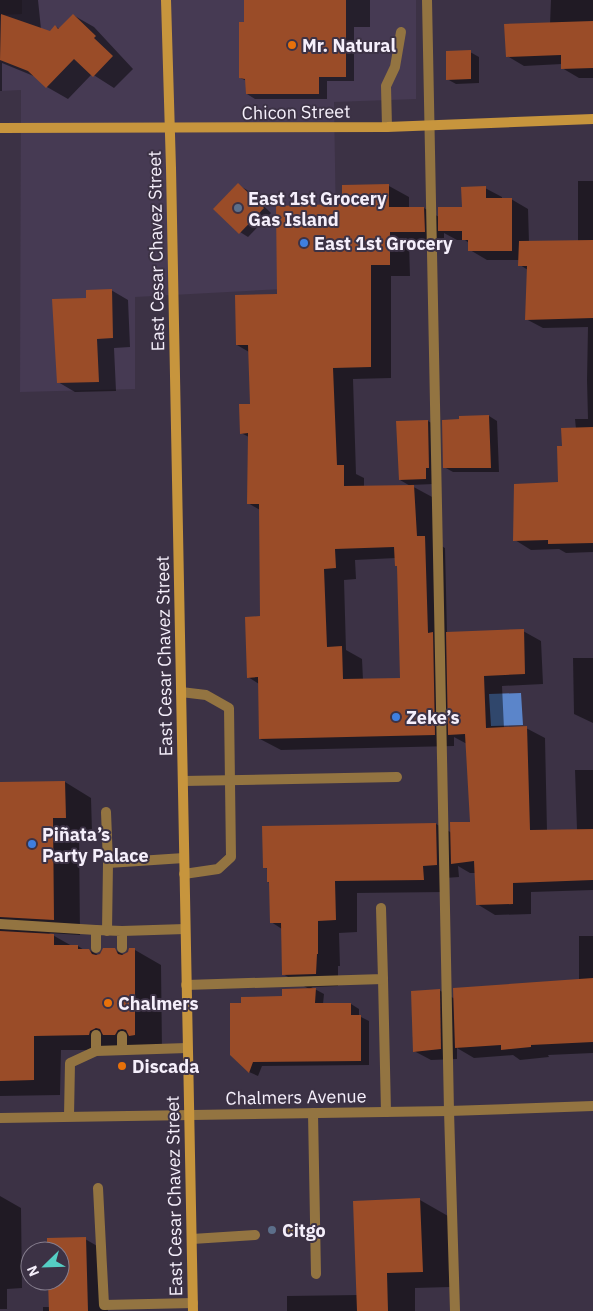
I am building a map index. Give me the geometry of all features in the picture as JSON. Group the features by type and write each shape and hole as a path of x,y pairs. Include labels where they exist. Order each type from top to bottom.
{"main road":[{"name":"East Cesar Chavez Street","path":"166,0 193,1307"},
{"name":"Chicon Street","path":"0,128 387,127 593,119"}],"street":[{"path":"428,0 449,1111 455,1311"},
{"path":"387,127 386,86 395,67 402,32"},
{"path":"181,692 206,695 229,708 231,857 218,869 184,874"},
{"path":"182,781 397,777"},
{"path":"106,812 108,863 107,931"},
{"path":"108,863 184,858"},
{"path":"381,908 386,1112"},
{"path":"0,924 107,931 185,929"},
{"path":"96,930 96,948"},
{"path":"122,930 122,948"},
{"path":"186,985 383,979"},
{"path":"96,1035 96,1051"},
{"path":"122,1036 122,1050"},
{"path":"69,1116 70,1063 96,1051 187,1048"},
{"name":"Chalmers Avenue","path":"0,1118 313,1114 593,1106"},
{"path":"313,1114 316,1274"},
{"path":"98,1188 104,1305 193,1307"},
{"path":"289,1233 316,1232"},
{"path":"192,1239 256,1235"}],"shaded area":[{"path":"22,0 416,0 416,99 334,102 337,286 135,297 135,389 20,392 21,90 0,91 0,15 22,14"}],"water":[{"path":"521,693 523,725 491,726 489,694"}],"building":[{"name":"Mr. Natural","path":"244,0 346,0 346,77 319,77 319,94 246,94 245,79 239,78 239,22 244,22"},
{"path":"1,14 50,31 55,25 58,29 73,14 113,56 93,77 74,59 46,88 28,71 0,60"},
{"path":"593,21 593,68 561,69 561,55 506,57 504,24"},
{"path":"471,50 471,79 446,80 446,51"},
{"name":"East 1st Grocery Gas Island","path":"238,183 264,208 239,234 213,209"},
{"path":"389,184 389,207 424,207 425,232 390,232 390,265 371,265 371,367 333,368 337,465 344,465 344,486 414,485 417,536 425,536 428,633 433,632 435,735 259,739 258,677 247,678 245,617 260,616 259,504 247,504 248,433 240,434 239,404 250,404 248,345 236,345 235,295 277,294 276,206 342,204 342,185","holes":["394,547 395,566 397,566 400,678 343,679 342,646 327,647 324,569 336,568 335,549"]},
{"path":"486,186 486,198 512,198 512,251 468,251 468,240 462,240 462,231 438,231 438,207 462,207 461,187"},
{"path":"593,240 593,318 525,320 527,266 518,266 519,241"},
{"path":"112,289 113,338 97,339 99,382 57,383 52,299 86,298 86,290"},
{"path":"489,415 491,468 443,468 442,420 459,419 459,416"},
{"path":"428,420 429,468 426,468 426,479 399,480 396,421"},
{"path":"593,427 593,543 548,544 548,540 513,541 514,484 558,482 557,446 562,446 561,428"},
{"path":"524,629 525,674 484,676 486,728 527,726 530,830 593,829 593,880 513,883 513,904 476,905 474,861 451,864 450,822 470,822 465,734 448,735 446,632"},
{"path":"65,781 66,818 53,818 54,920 0,917 0,782"},
{"path":"436,823 437,865 423,866 424,880 335,881 336,920 318,921 316,974 282,975 281,923 270,923 269,882 267,882 267,868 263,868 262,826"},
{"path":"0,931 54,934 54,945 78,945 78,949 89,949 92,954 96,955 100,954 103,948 115,948 118,954 122,955 128,952 129,948 135,948 135,1035 129,1036 126,1030 122,1029 118,1030 115,1035 103,1035 100,1029 96,1028 90,1031 89,1035 34,1036 34,1080 0,1081"},
{"path":"593,978 593,1042 531,1045 531,1047 501,1050 501,1045 455,1048 453,988"},
{"path":"316,988 315,1003 351,1003 351,1015 361,1015 361,1061 253,1062 249,1073 230,1055 230,1003 241,1003 241,997 282,996 282,989"},
{"path":"440,989 441,1049 413,1052 411,991"},
{"path":"420,1198 423,1272 387,1273 388,1311 357,1311 353,1201"},
{"path":"86,1237 88,1311 49,1311 48,1291 70,1291 70,1241 47,1241 47,1238"}],"place":[{"name":"Mr. Natural","path":"292,45"},
{"name":"East 1st Grocery Gas Island","path":"238,208"},
{"name":"East 1st Grocery","path":"304,243"},
{"name":"Zeke’s","path":"396,717"},
{"name":"Piñata’s Party Palace","path":"32,844"},
{"name":"Chalmers","path":"108,1003"},
{"name":"Discada","path":"122,1066"},
{"name":"Citgo","path":"272,1230"}]}
